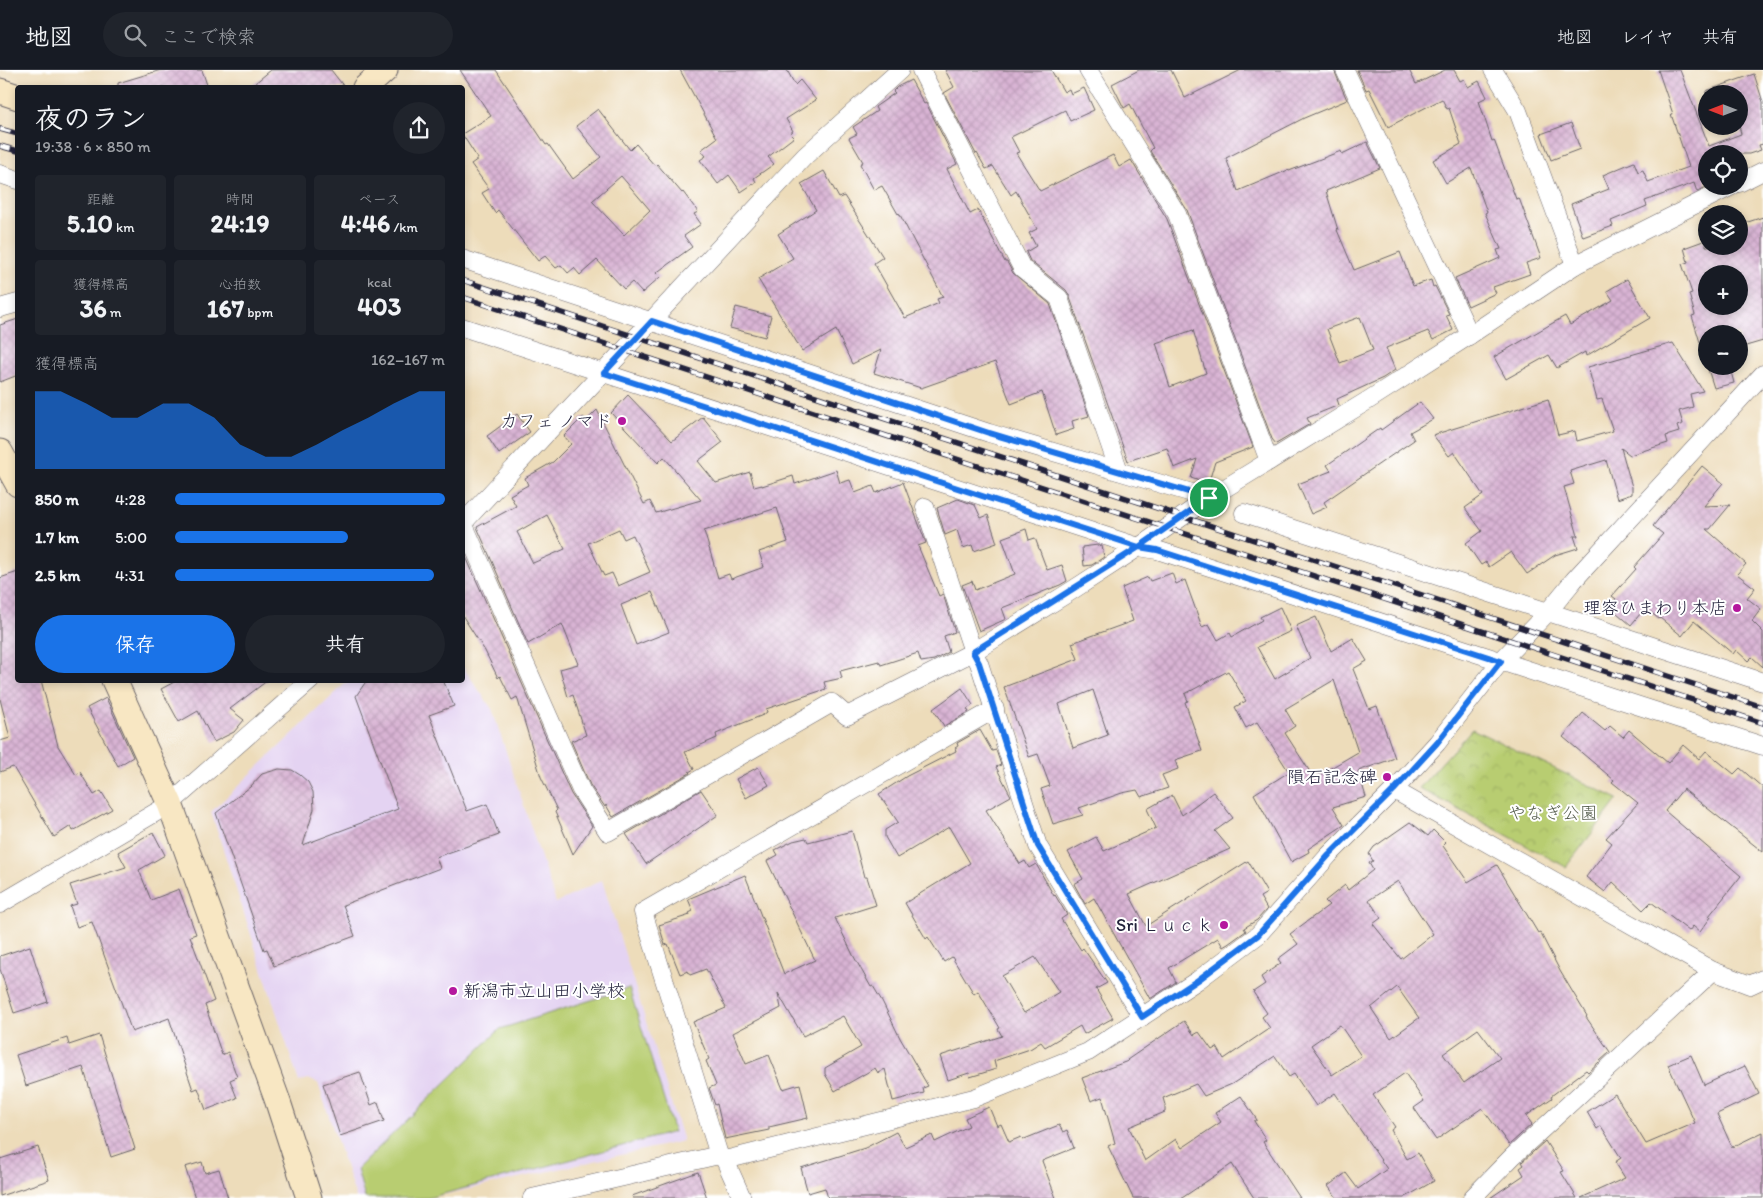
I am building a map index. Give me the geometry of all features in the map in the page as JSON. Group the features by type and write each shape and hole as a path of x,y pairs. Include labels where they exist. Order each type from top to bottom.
{"street":[{"path":"356,70 362,85"},
{"path":"367,85 385,70"},
{"path":"465,522 805,156 900,70"},
{"path":"921,70 1022,268 1059,298 1120,471"},
{"path":"1088,70 1177,214 1269,461"},
{"path":"1345,70 1470,335"},
{"path":"1493,70 1518,111 1575,265"},
{"path":"0,91 15,95"},
{"path":"1748,178 1763,171"},
{"path":"0,174 15,179"},
{"path":"465,528 582,790 608,832 832,703 847,716 973,652 1139,547 1209,498 1470,335 1575,265 1714,195"},
{"path":"465,260 989,433 1209,498"},
{"path":"0,308 15,304"},
{"path":"465,328 1139,547 1157,550 1763,746"},
{"path":"532,1198 722,1157 974,1098 1088,1052 1198,980 1258,935 1329,855 1394,790 1437,743 1501,661 1547,613 1574,580 1763,374"},
{"path":"0,452 15,479"},
{"path":"925,507 973,652 979,663 1038,846 1142,1017"},
{"path":"1244,513 1763,682"},
{"path":"115,683 170,804 277,1100 309,1198"},
{"path":"0,904 170,804 308,683"},
{"path":"742,1198 722,1157 643,912 994,709"},
{"path":"1394,790 1712,971 1750,985 1763,979"},
{"path":"1472,1198 1512,1157 1712,971"}],"shaded area":[{"name":"新潟市立山田小学校","path":"465,670 492,709 556,903 602,880 683,1141 429,1198 356,1198 318,1083 308,1079 299,1082 211,812 346,683 465,683"}],"green space":[{"name":"やなぎ公園","path":"1472,729 1618,799 1566,867 1419,788"},
{"path":"629,988 674,1132 428,1198 365,1198 357,1169 500,1029"}],"building":[{"path":"161,70 202,70 207,85 118,85 118,83"},
{"path":"271,70 331,70 343,85 253,85"},
{"path":"460,70 496,70 546,145 548,144 573,179 601,157 576,126 598,109 630,150 636,144 655,166 657,164 683,192 698,212 694,214 701,224 684,236 692,247 656,273 660,277 642,293 632,282 624,289 597,260 580,275 574,268 568,273 561,265 556,268 545,256 538,261 498,210 495,213 482,193 489,189 471,164 478,159 465,139 465,132 491,116","holes":["621,176 650,210 624,235 592,201"]},
{"path":"680,70 787,70 795,85 800,80 816,100 786,119 793,131 790,133 794,137 768,157 774,164 754,178 756,182 741,192 729,175 718,184 700,160 706,156 701,150 717,138"},
{"path":"945,70 1051,70 1064,92 1069,89 1071,94 1084,88 1094,110 1070,121 1065,110 1011,137 1019,152 1016,153 1040,191 1113,155 1119,167 1131,160 1167,219 1253,447 1215,462 1208,484 1191,478 1197,459 1174,468 1167,448 1128,461 1069,295 1066,290 1030,261 1026,252 1036,246 1029,233 1037,229 1016,191 1011,195 993,166 986,169 976,154 944,93 954,87","holes":["1193,330 1206,373 1170,387 1156,343"]},
{"path":"1139,70 1171,70 1185,98 1241,70 1334,70 1347,100 1304,118 1226,158 1238,191 1341,151 1342,154 1367,142 1380,168 1326,191 1337,230 1354,270 1400,252 1413,286 1431,280 1433,287 1435,286 1449,314 1446,315 1453,330 1433,340 1428,331 1386,348 1395,370 1383,378 1337,399 1339,405 1307,418 1310,424 1276,444 1272,439 1187,210 1150,151 1153,148 1130,104 1124,108 1112,84","holes":["1360,317 1373,350 1340,363 1327,329"]},
{"path":"1357,70 1409,70 1416,84 1445,70 1454,70 1460,81 1464,79 1468,87 1479,81 1487,97 1479,101 1492,141 1494,140 1516,199 1519,198 1541,258 1526,263 1530,274 1493,287 1496,293 1468,306 1455,278 1500,258 1497,250 1501,249 1485,213 1487,212 1471,168 1446,183 1433,160 1461,144 1449,108 1447,109 1442,99 1388,127 1369,89 1366,90"},
{"path":"1658,70 1680,70 1698,117 1698,135 1705,135 1709,145 1698,145 1698,191 1694,183 1645,201 1647,206 1611,221 1613,226 1583,237 1571,204 1609,189 1603,175 1634,162 1638,172 1643,170 1648,182 1689,167 1671,114 1673,114"},
{"path":"1754,74 1763,102 1763,144 1759,145 1761,150 1749,154 1748,145 1712,145 1738,135 1748,135 1748,85 1723,85"},
{"path":"911,80 924,104 926,103 957,164 947,169 970,214 978,210 1005,262 1007,262 1013,273 1050,304 1089,416 1072,421 1074,429 1056,435 1042,392 1011,404 995,362 921,388 874,373 881,350 852,364 836,330 802,351 758,279 793,258 778,234 816,210 801,184 824,171 839,198 844,196 883,257 874,263 905,318 939,303 937,299 943,297 899,213 882,186 874,190 860,164 863,162 849,138 857,134 853,127 877,111 875,107 895,93 893,91 897,87"},
{"path":"1571,123 1580,149 1551,160 1541,134"},
{"path":"1763,217 1763,341 1748,345 1748,325 1698,325 1698,336 1692,316 1695,315 1689,294 1692,293 1682,264 1688,262 1684,248 1698,243 1698,255 1748,255 1748,222"},
{"path":"1627,279 1650,318 1586,356 1585,352 1557,368 1549,355 1506,379 1494,357 1565,316 1570,325 1613,300 1607,291"},
{"path":"736,307 771,316 765,337 730,328"},
{"path":"15,320 15,376 0,382 0,325"},
{"path":"1673,343 1703,391 1690,394 1693,407 1679,411 1683,424 1677,426 1679,432 1666,436 1668,443 1630,455 1621,448 1632,487 1632,494 1617,499 1606,460 1570,471 1574,484 1564,487 1578,536 1574,536 1578,548 1555,555 1527,574 1511,552 1489,567 1486,562 1481,565 1466,543 1482,531 1465,508 1483,495 1454,452 1449,456 1433,435 1548,399 1558,435 1575,431 1577,441 1613,431 1602,399 1597,400 1588,367"},
{"path":"1710,375 1732,375 1734,383 1714,388"},
{"path":"628,395 672,441 703,417 723,442 698,461 716,483 750,472 754,487 793,476 795,484 836,470 840,483 850,480 855,493 873,486 876,493 903,482 926,543 918,546 939,596 943,594 955,632 944,636 949,652 934,660 921,662 918,653 881,665 879,661 840,671 842,678 824,682 826,689 766,709 767,712 763,715 716,734 717,738 685,752 694,769 690,773 613,817 590,785 571,741 586,735 573,695 568,697 560,669 578,664 562,624 528,644 477,527 516,506 510,495 528,485 525,478 553,462 571,444 564,436 583,417 587,420 597,410 644,504 650,501 656,513 701,500 664,457 658,463 611,413","holes":["777,508 788,542 759,552 764,567 731,579 729,574 718,578 704,531","547,515 565,549 533,563 517,532","619,529 624,539 633,535 650,572 618,586 612,573 604,576 588,543","652,592 669,632 636,645 621,605"]},
{"path":"1420,402 1433,419 1410,432 1414,440 1324,502 1327,507 1311,514 1298,484 1331,471 1327,465"},
{"path":"517,414 530,432 499,454 487,436"},
{"path":"1702,466 1723,483 1704,506 1730,505 1710,529 1706,529 1746,564 1737,574 1755,588 1747,598 1761,609 1752,621 1763,632 1763,667 1752,657 1748,661 1736,650 1733,654 1694,621 1682,636 1645,608 1631,625 1610,607 1616,599 1612,596 1663,534 1653,526"},
{"path":"958,499 975,505 981,518 988,515 997,543 974,551 972,545 963,548 957,530 945,535 937,508"},
{"path":"1026,529 1029,540 1035,538 1047,570 1062,565 1067,581 1002,608 1006,619 979,631 962,585 972,581 975,590 1015,574 1002,538"},
{"path":"1102,546 1104,557 1092,565 1084,566 1082,547"},
{"path":"465,555 571,794 592,826 573,854 555,812 557,810 541,777 517,697 512,700 500,676 498,678 485,651 465,620"},
{"path":"15,573 15,683 42,683 58,746 76,775 80,772 94,795 101,791 112,809 73,831 71,826 54,837 13,767 0,772 0,741 10,738 0,699 0,578"},
{"path":"1172,573 1176,584 1185,580 1202,627 1209,624 1218,640 1230,633 1232,637 1262,620 1260,617 1280,607 1291,631 1257,647 1275,679 1310,658 1296,626 1316,617 1331,651 1353,638 1367,661 1353,669 1369,709 1377,706 1395,758 1358,771 1366,797 1333,807 1344,825 1308,849 1309,852 1291,862 1254,794 1289,772 1257,722 1246,728 1235,707 1246,701 1228,671 1185,694 1188,701 1185,702 1202,751 1175,760 1178,769 1162,775 1168,788 1141,797 1137,790 1122,793 1079,808 1083,815 1053,824 1041,789 1050,786 1038,754 1029,757 1004,687 1078,659 1072,643 1133,621 1122,588 1148,577 1150,581","holes":["1334,680 1358,752 1314,778 1285,733 1295,726 1285,709","1093,690 1108,735 1073,748 1059,704"]},
{"path":"172,683 264,683 230,709 244,720 234,732 214,742 198,711 179,722 161,689"},
{"path":"365,683 444,683 454,706 429,715 467,811 487,804 499,835 436,857 440,868 343,905 355,936 274,966 267,949 264,950 216,813 250,787 262,774 279,769 292,770 300,775 308,782 313,792 314,809 303,845 398,809 356,696"},
{"path":"962,688 973,705 967,709 969,712 944,726 933,709"},
{"path":"106,698 133,757 118,766 87,708"},
{"path":"1583,713 1605,731 1610,726 1623,737 1629,730 1668,763 1683,745 1699,759 1706,751 1734,774 1740,768 1763,788 1763,852 1683,789 1665,811 1741,876 1709,916 1711,917 1700,932 1693,926 1689,931 1651,902 1643,910 1613,882 1605,892 1586,877 1612,843 1606,838 1638,803 1563,737"},
{"path":"980,730 992,751 996,750 1001,765 996,767 1011,796 986,810 1020,864 1025,861 1029,868 1036,864 1055,895 1067,915 1061,919 1081,950 1083,948 1107,983 1096,989 1113,1018 1084,1034 1080,1026 1045,1047 1041,1042 1030,1049 994,1061 996,1069 970,1077 969,1073 948,1080 940,1056 1002,1036 998,1029 1000,1028 978,991 974,994 952,957 944,962 928,937 926,939 905,903 970,863 949,827 897,858 885,837 885,830 898,822 879,794 907,776 956,751 957,743","holes":["1035,957 1059,992 1024,1013 1002,976"]},
{"path":"758,767 769,785 746,798 736,779"},
{"path":"701,790 718,815 646,864 626,834"},
{"path":"1213,792 1233,818 1215,831 1230,849 1129,894 1146,926 1248,861 1267,893 1260,897 1267,909 1257,920 1244,928 1246,931 1228,944 1223,947 1218,938 1169,968 1176,982 1150,999 1094,898 1085,904 1074,884 1083,879 1068,852 1096,837 1104,851 1156,828 1147,809 1172,795 1182,815"},
{"path":"1410,822 1428,836 1433,830 1446,843 1443,846 1468,882 1497,865 1538,933 1540,932 1586,1017 1610,1052 1588,1072 1586,1070 1551,1096 1552,1098 1526,1116 1532,1124 1509,1145 1482,1108 1436,1140 1414,1108 1424,1101 1405,1073 1373,1095 1395,1127 1391,1130 1407,1159 1418,1153 1434,1181 1404,1198 1337,1198 1328,1186 1346,1173 1358,1189 1387,1169 1335,1093 1316,1106 1294,1074 1289,1077 1275,1056 1232,1084 1204,1096 1196,1084 1163,1098 1165,1112 1129,1127 1145,1161 1176,1139 1182,1148 1221,1122 1215,1113 1241,1096 1257,1120 1254,1121 1266,1140 1263,1142 1300,1198 1254,1198 1232,1164 1182,1198 1133,1198 1108,1146 1115,1143 1102,1097 1091,1101 1082,1078 1128,1061 1184,1021 1194,1035 1199,1032 1212,1050 1217,1047 1224,1059 1270,1028 1262,1017 1267,1013 1253,992 1265,984 1261,977 1281,963 1278,959 1298,944 1290,934 1329,905 1325,901 1345,885 1348,890 1373,870 1369,863 1373,861 1369,854 1374,847","holes":["1398,881 1433,934 1401,959 1373,924 1381,918 1369,900","1397,987 1419,1018 1391,1038 1371,1008","1340,1025 1361,1056 1332,1075 1311,1045","1478,1029 1500,1058 1464,1083 1443,1054"]},
{"path":"852,831 864,877 867,877 876,905 835,918 853,955 871,987 873,986 882,1001 900,1038 928,1086 923,1088 924,1093 893,1101 885,1069 878,1073 875,1068 835,1091 825,1074 825,1068 861,1047 843,1016 803,1036 778,993 781,1008 733,1033 746,1064 769,1055 783,1089 800,1084 808,1118 769,1127 769,1130 725,1139 717,1104 715,1105 709,1088 716,1085 706,1061 709,1059 693,1022 726,1008 706,969 690,975 688,971 680,974 668,944 665,945 659,925 690,915 689,913 693,911 688,899 745,875 784,974 815,960 767,861 778,855 775,850 793,841 806,838 808,842"},
{"path":"153,832 165,855 139,870 151,900 179,889 196,934 190,936 214,1001 205,1005 222,1055 228,1052 237,1077 230,1080 237,1098 206,1110 198,1088 193,1090 169,1018 132,1032 92,922 77,927 70,906 77,904 70,885 126,867 118,852"},
{"path":"30,946 48,1002 14,1013 0,969 0,956"},
{"path":"99,1035 135,1149 111,1157 83,1067 26,1086 16,1055 67,1038 69,1045"},
{"path":"1691,1055 1704,1085 1745,1066 1759,1094 1717,1114 1732,1147 1763,1132 1763,1198 1581,1198 1625,1178 1615,1162 1621,1158 1601,1126 1597,1129 1587,1112 1615,1094 1646,1144 1695,1123 1668,1065"},
{"path":"360,1072 371,1105 378,1102 384,1121 340,1136 323,1084"},
{"path":"989,1107 997,1126 1001,1124 1009,1142 1021,1137 1022,1140 1059,1125 1063,1132 1067,1130 1074,1148 1042,1161 1056,1198 828,1198 825,1188 808,1193 801,1168 865,1148 896,1132 905,1147 932,1135 935,1142 969,1126 965,1118"},
{"path":"1545,1141 1564,1171 1561,1172 1577,1198 1490,1198 1524,1175 1520,1168 1524,1165 1522,1162"},
{"path":"38,1147 49,1180 0,1196 0,1159"},
{"path":"202,1162 205,1173 219,1169 228,1198 195,1198 185,1167"},
{"path":"698,1172 707,1198 633,1198 632,1196"}],"railway":[{"path":"0,129 15,133"},
{"path":"0,146 15,150"},
{"path":"465,281 1763,707"},
{"path":"465,298 1763,723"}],"place":[{"name":"カフェ ノマド","path":"622,421"},
{"name":"理容ひまわり本店","path":"1737,608"},
{"name":"隕石記念碑","path":"1387,777"},
{"name":"Sri Ｌｕｃｋ","path":"1224,925"},
{"name":"新潟市立山田小学校","path":"453,991"}],"route":[{"path":"1209,498 989,433 652,321 604,373 1139,547 973,652 979,663 1038,846 1142,1017 1198,980 1258,935 1329,855 1394,790 1437,743 1501,661 1157,550 1139,547 1209,498"}]}
